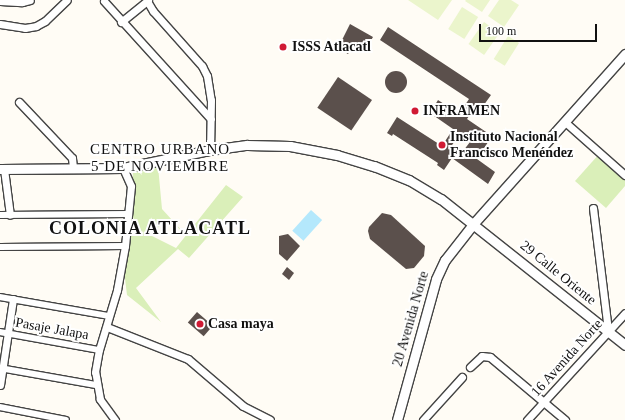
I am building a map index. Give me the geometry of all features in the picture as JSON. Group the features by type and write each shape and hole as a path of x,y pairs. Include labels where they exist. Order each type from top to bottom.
{"street":[{"path":"0,1 22,2 30,0"},
{"path":"0,24 25,28 36,26 45,21 67,0"},
{"path":"104,1 121,22 211,119"},
{"path":"121,22 147,1 153,11 202,66 211,91 210,150"},
{"name":"20 Avenida Norte","path":"399,419 436,279 445,260 474,223 625,54"},
{"path":"19,102 72,158 73,168"},
{"path":"564,122 625,175"},
{"name":"29 Calle Oriente","path":"2,169 123,168 210,150 247,145 290,146 337,155 374,166 410,180 441,199 474,223 625,345"},
{"path":"111,418 100,400 94,372 117,290 125,246 130,186 123,168"},
{"path":"2,169 10,215"},
{"path":"594,208 608,331"},
{"path":"0,215 128,214"},
{"path":"0,247 125,246"},
{"path":"0,297 109,316"},
{"path":"0,385 1,368 13,299"},
{"name":"16 Avenida Norte","path":"527,420 625,313"},
{"path":"106,327 188,359 243,406 270,420"},
{"name":"Pasaje Jalapa","path":"0,332 99,350"},
{"path":"470,367 484,355 495,360 565,420"},
{"path":"1,368 96,385"},
{"path":"424,420 462,378"},
{"path":"0,407 66,420"}],"green space":[{"path":"408,0 452,0 438,20"},
{"path":"490,0 482,12 465,1"},
{"path":"499,0 511,0 519,5 504,27 488,16"},
{"path":"462,7 478,17 464,39 448,29"},
{"path":"484,22 500,33 484,55 469,44"},
{"path":"508,36 519,43 505,66 494,59"},
{"path":"600,153 625,175 625,186 606,208 575,181"},
{"path":"158,166 162,209 183,232 169,220 148,234 176,248 226,185 243,197 189,258 178,249 136,288 161,322 127,295 123,262 131,225 133,170"}],"water":[{"path":"311,210 322,220 303,241 292,231"}],"building":[{"path":"350,24 373,37 366,49 355,42 348,54 338,48"},
{"path":"388,27 491,95 481,109 476,106 467,119 492,136 477,159 495,172 488,184 452,158 444,170 437,165 438,163 393,134 392,136 387,133 397,117 442,146 453,129 430,113 438,100 459,114 469,99 380,40","holes":["459,135 470,142 460,155 450,148"]},
{"path":"396,71 404,74 407,82 404,90 396,93 388,90 385,82 388,74"},
{"path":"338,77 372,100 351,131 317,108"},
{"path":"382,213 391,215 425,246 424,256 414,268 406,269 370,239 368,231 369,227"},
{"path":"288,234 300,246 287,261 279,254 279,236"},
{"path":"287,267 294,273 289,280 282,274"},
{"name":"Casa maya","path":"197,312 213,326 204,336 188,323"}],"place":[{"name":"ISSS Atlacatl","path":"283,47"},
{"name":"INFRAMEN","path":"415,111"},
{"name":"Instituto Nacional Francisco Menéndez","path":"442,145"},
{"name":"Casa maya","path":"200,324"}],"district":[{"name":"CENTRO URBANO 5 DE NOVIEMBRE","path":"160,158"},
{"name":"COLONIA ATLACATL","path":"150,228"}]}
